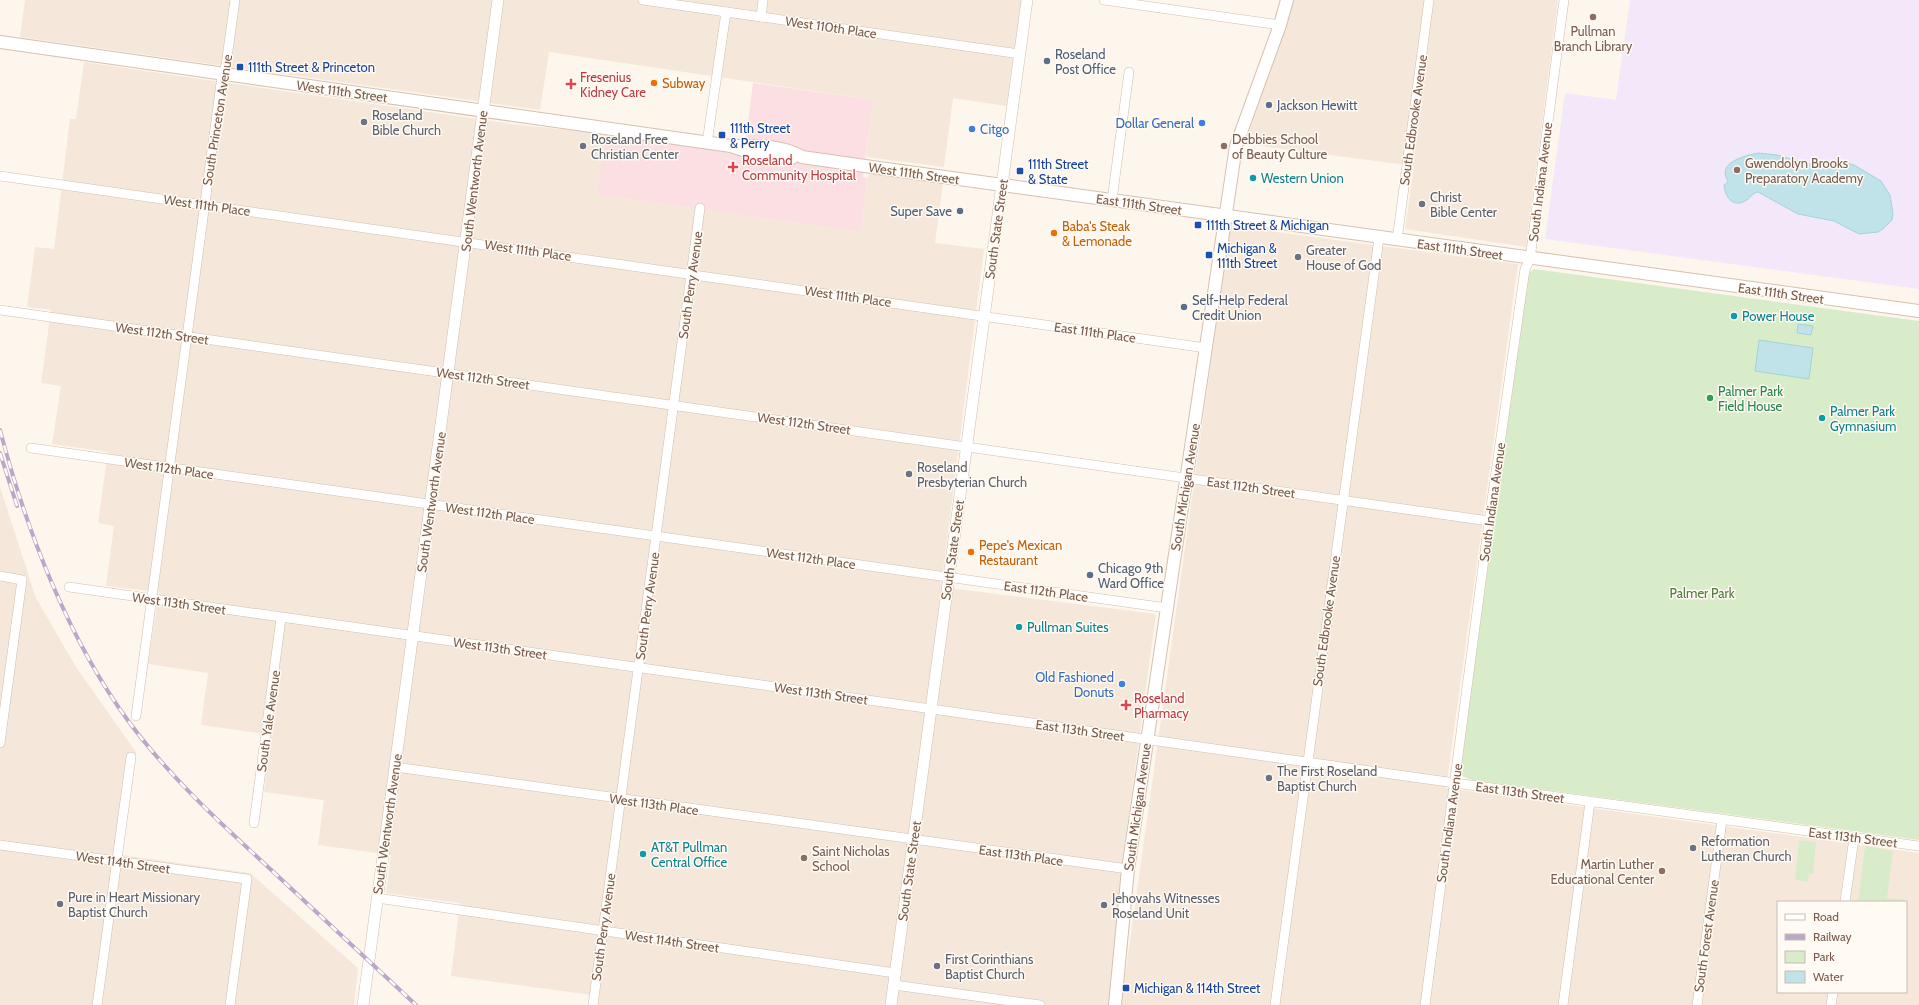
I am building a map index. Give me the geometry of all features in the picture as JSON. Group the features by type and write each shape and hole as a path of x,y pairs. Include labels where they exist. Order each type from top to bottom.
{"main road":[{"name":"South Michigan Avenue","path":"1115,1005 1128,869 1236,146 1241,128 1280,25 1287,0"},
{"name":"West 111th Street","path":"0,42 731,146 749,153 765,156 797,159 802,157 1002,185"},
{"name":"East 111th Street","path":"1002,185 1530,259 1919,311"}],"street":[{"name":"South Princeton Avenue","path":"136,716 223,74 226,65 235,0"},
{"name":"South Wentworth Avenue","path":"363,1005 498,0"},
{"name":"West 110th Place","path":"643,0 1020,54"},
{"path":"761,17 763,0"},
{"name":"South State Street","path":"891,1005 1027,0"},
{"path":"1104,0 1280,25"},
{"name":"South Edbrooke Avenue","path":"1397,240 1429,0"},
{"name":"South Indiana Avenue","path":"1425,1005 1489,521 1524,270 1530,259 1564,0"},
{"path":"707,143 726,12"},
{"path":"1112,200 1129,72"},
{"name":"West 111th Place","path":"0,176 692,273 984,316"},
{"name":"South Perry Avenue","path":"593,1005 700,208"},
{"name":"South Edbrooke Avenue","path":"1275,1005 1379,238"},
{"name":"West 112th Street","path":"0,310 966,446"},
{"name":"East 111th Place","path":"984,316 1206,348"},
{"name":"East 112th Street","path":"966,446 1489,521"},
{"name":"West 112th Place","path":"31,448 949,577"},
{"path":"0,576 22,580 0,744"},
{"name":"East 112th Place","path":"949,577 1167,608"},
{"name":"West 113th Street","path":"69,587 931,709"},
{"name":"South Yale Avenue","path":"254,823 281,618"},
{"name":"East 113th Street","path":"931,709 1590,802 1919,846"},
{"path":"98,1005 131,757"},
{"name":"West 113th Place","path":"395,767 913,840"},
{"path":"1563,1005 1590,802"},
{"name":"South Forest Avenue","path":"1697,1005 1722,820"},
{"path":"1845,901 1854,838"},
{"name":"East 113th Place","path":"913,840 1128,869"},
{"name":"West 114th Street","path":"0,845 247,880 230,1005"},
{"name":"West 114th Street","path":"377,898 895,973"},
{"path":"894,985 1040,1005"},
{"path":"1831,1005 1833,993"}],"shaded area":[{"path":"25,0 1022,0 1006,106 953,98 944,167 866,157 873,100 549,52 540,110 20,37"},
{"path":"1292,0 1558,0 1526,247 1405,229 1414,166 1245,144 1288,18"},
{"name":"Gwendolyn Brooks Preparatory Academy","path":"1630,0 1919,0 1919,289 1545,239 1565,93 1616,100"},
{"path":"84,62 511,124 606,134 598,194 860,232 869,172 943,183 935,243 984,249 941,587 1156,614 1120,880 1108,1005 598,1005 599,996 451,976 460,903 386,893 391,855 318,845 324,800 264,792 271,735 201,725 208,673 148,664 159,592 106,586 114,526 98,523 108,452 52,444 61,386 41,383 51,310 27,307 35,247 54,249 70,119 76,119"},
{"name":"Roseland Community Hospital","path":"753,83 873,100 863,177 868,178 860,232 597,194 606,134 744,155"},
{"path":"1230,226 1518,264 1446,788 1919,853 1919,1005 1121,1005"},
{"path":"0,487 36,598 76,667 136,752 122,855 250,873 358,968 354,1005 0,1005"}],"green space":[{"name":"Palmer Park","path":"1534,269 1919,321 1919,840 1472,780 1462,776 1460,769 1527,283 1529,273"},
{"path":"1799,840 1816,842 1813,874 1809,874 1808,882 1795,880"},
{"path":"1865,846 1893,851 1887,898 1905,900 1858,901"}],"water":[{"path":"1758,153 1777,155 1809,164 1838,160 1854,165 1881,181 1890,195 1893,213 1892,220 1878,232 1859,234 1834,221 1798,214 1758,192 1740,203 1733,202 1728,197 1724,185 1728,182 1725,171 1727,167 1736,160"},
{"path":"1798,324 1813,326 1811,335 1797,333"},
{"path":"1759,340 1813,348 1809,379 1755,371"}],"railway":[{"path":"0,430 23,506 51,582 87,655 107,690 129,722 144,742 177,779 212,815 416,1005"},
{"path":"0,453 17,506"}],"place":[{"name":"Pullman Branch Library","path":"1593,17"},
{"name":"Roseland Post Office","path":"1047,61"},
{"name":"111th Street & Princeton","path":"240,67"},
{"name":"Subway","path":"654,83"},
{"name":"Fresenius Kidney Care","path":"571,84"},
{"name":"Jackson Hewitt","path":"1269,105"},
{"name":"Roseland Bible Church","path":"364,122"},
{"name":"Dollar General","path":"1202,123"},
{"name":"Citgo","path":"972,129"},
{"name":"111th Street & Perry","path":"722,135"},
{"name":"Roseland Free Christian Center","path":"583,146"},
{"name":"Debbies School of Beauty Culture","path":"1224,146"},
{"name":"Roseland Community Hospital","path":"733,167"},
{"name":"Gwendolyn Brooks Preparatory Academy","path":"1737,170"},
{"name":"111th Street & State","path":"1020,171"},
{"name":"Western Union","path":"1253,178"},
{"name":"Christ Bible Center","path":"1422,204"},
{"name":"Super Save","path":"960,211"},
{"name":"111th Street & Michigan","path":"1198,225"},
{"name":"Baba's Steak & Lemonade","path":"1054,233"},
{"name":"Michigan & 111th Street","path":"1209,255"},
{"name":"Greater House of God","path":"1298,257"},
{"name":"Self-Help Federal Credit Union","path":"1184,307"},
{"name":"Power House","path":"1734,316"},
{"name":"Palmer Park Field House","path":"1710,398"},
{"name":"Palmer Park Gymnasium","path":"1822,418"},
{"name":"Roseland Presbyterian Church","path":"909,474"},
{"name":"Pepe's Mexican Restaurant","path":"971,552"},
{"name":"Chicago 9th Ward Office","path":"1090,575"},
{"name":"Pullman Suites","path":"1019,627"},
{"name":"Old Fashioned Donuts","path":"1122,684"},
{"name":"Roseland Pharmacy","path":"1126,705"},
{"name":"The First Roseland Baptist Church","path":"1269,778"},
{"name":"Reformation Lutheran Church","path":"1693,848"},
{"name":"AT&T Pullman Central Office","path":"643,854"},
{"name":"Saint Nicholas School","path":"804,858"},
{"name":"Martin Luther Educational Center","path":"1662,871"},
{"name":"Pure in Heart Missionary Baptist Church","path":"60,904"},
{"name":"Jehovahs Witnesses Roseland Unit","path":"1104,905"},
{"name":"First Corinthians Baptist Church","path":"937,966"},
{"name":"Michigan & 114th Street","path":"1126,988"}]}
